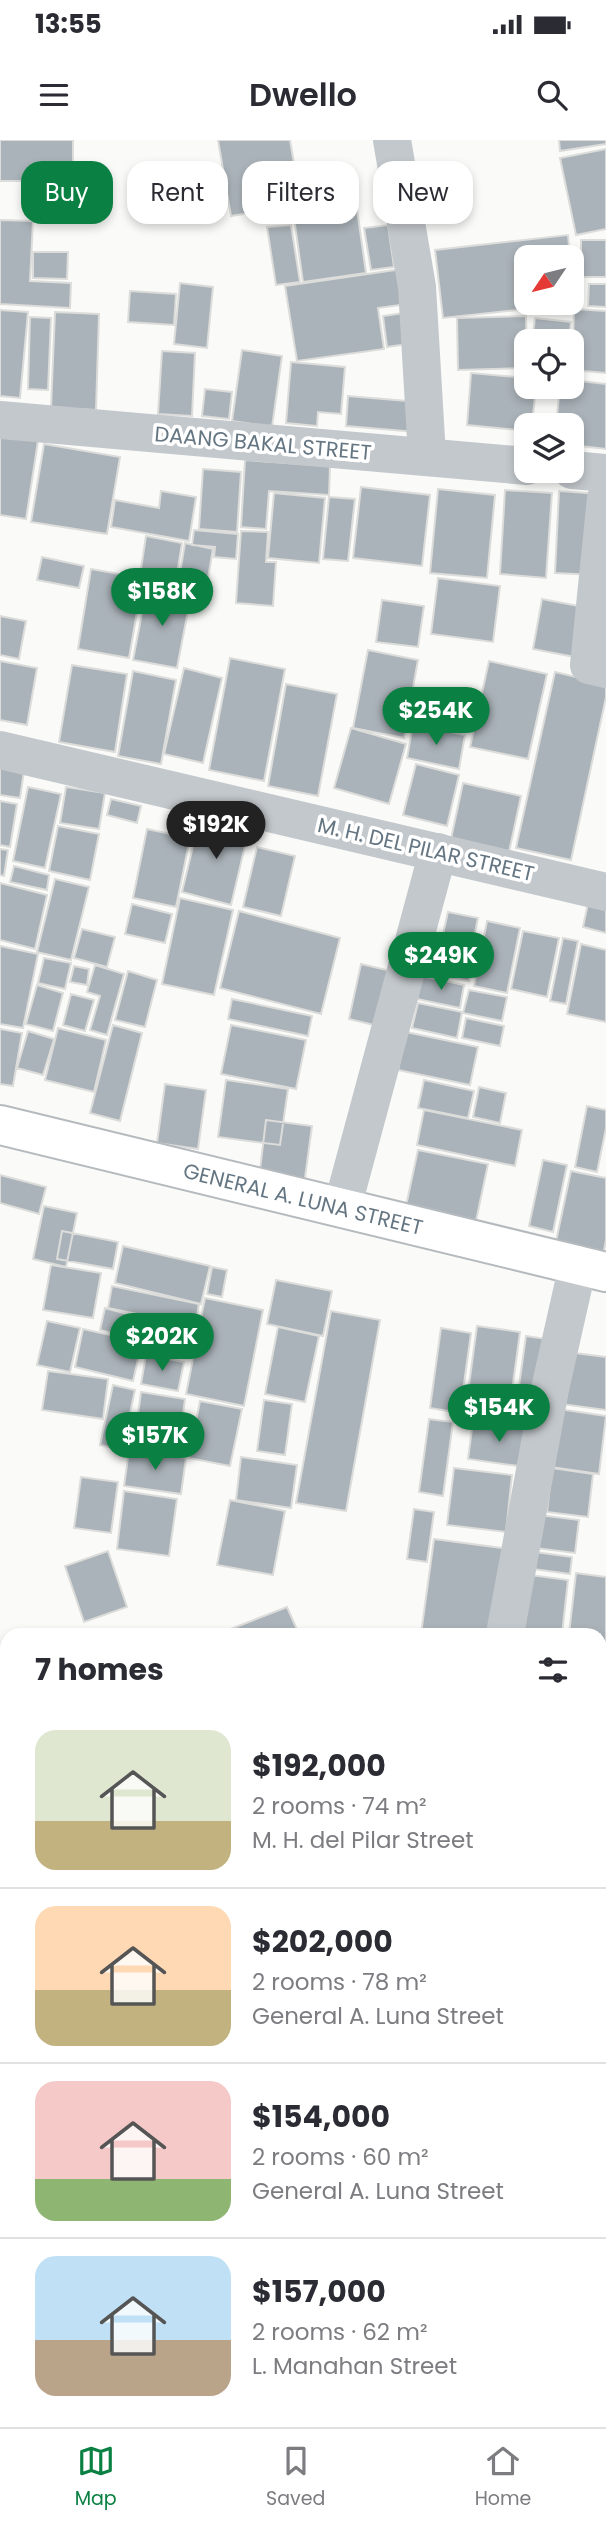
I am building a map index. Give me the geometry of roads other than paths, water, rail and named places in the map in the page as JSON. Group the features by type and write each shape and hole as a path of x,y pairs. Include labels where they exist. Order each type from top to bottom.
{"main road":[{"name":"GENERAL A. LUNA STREET","path":"0,1125 592,1268"}],"street":[{"path":"392,140 416,287 427,457"},
{"name":"DAANG BAKAL STREET","path":"0,420 514,465"},
{"path":"584,471 606,473"},
{"path":"606,498 589,665 606,670"},
{"name":"M. H. DEL PILAR STREET","path":"0,750 606,892"},
{"path":"342,1208 439,852"},
{"path":"506,1628 550,1389 592,1268"}]}
